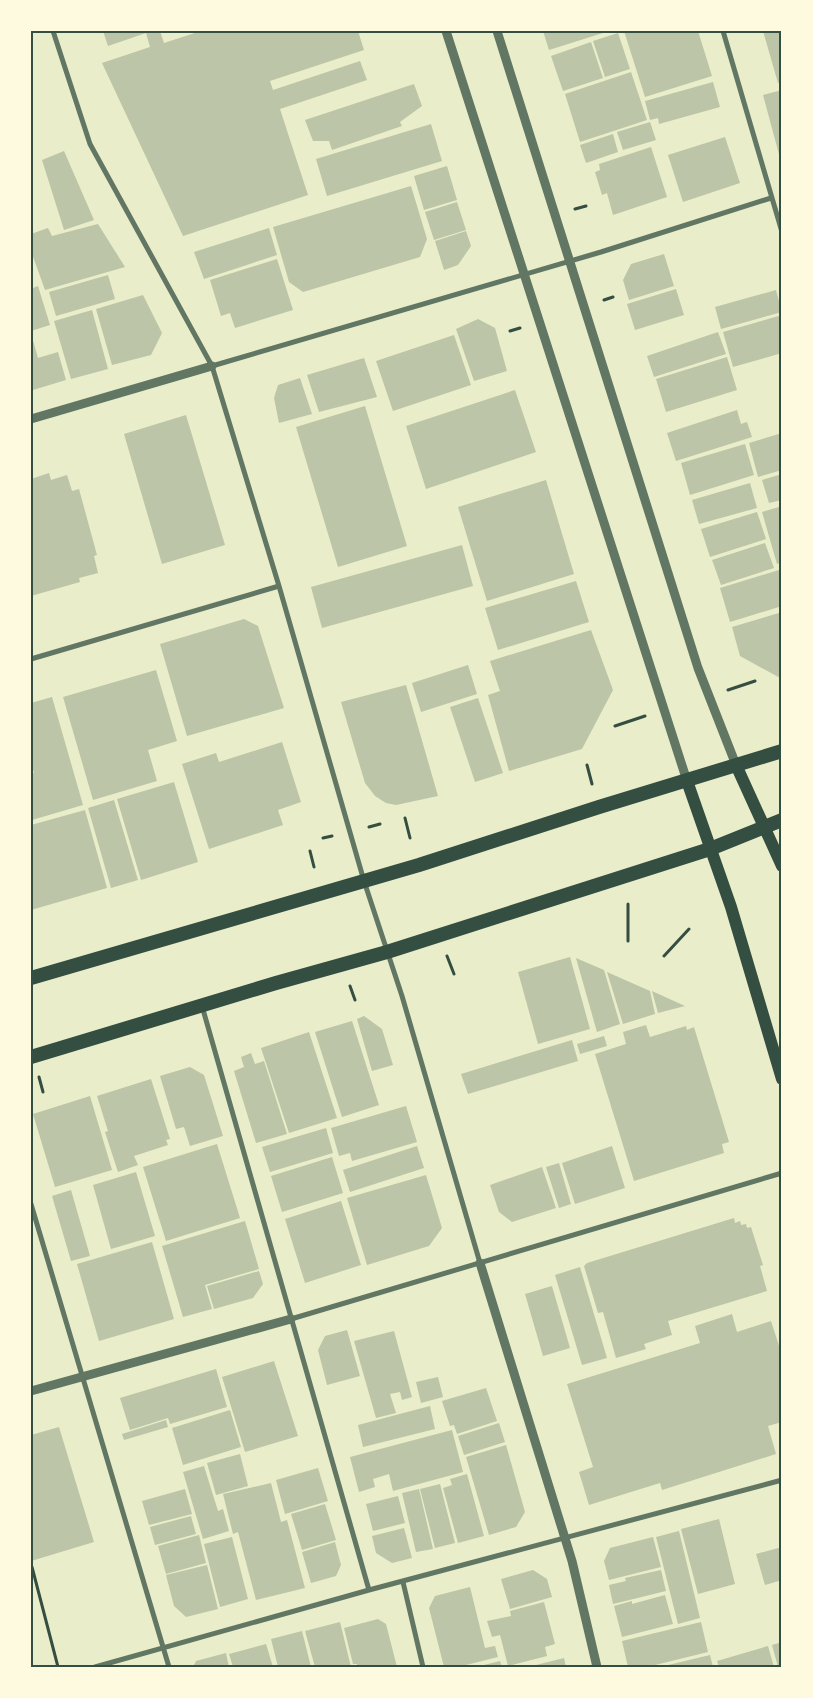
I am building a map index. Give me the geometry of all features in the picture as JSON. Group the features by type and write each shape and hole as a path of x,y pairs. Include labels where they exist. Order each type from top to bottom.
{"highway":[{"path":"31,978 364,881 782,751"},
{"path":"31,1057 276,983 387,952 710,849 782,820"}],"main road":[{"path":"736,765 782,866"},
{"path":"686,781 731,907 782,1079"}],"street":[{"path":"53,31 90,144 212,366 279,586 364,881 565,1539 597,1667"},
{"path":"446,31 686,781"},
{"path":"497,31 701,675 736,765"},
{"path":"723,31 782,232"},
{"path":"31,419 569,261 771,198"},
{"path":"31,659 279,586"},
{"path":"202,1006 369,1590"},
{"path":"31,1390 291,1318 782,1173"},
{"path":"31,1204 169,1667"},
{"path":"95,1667 165,1649 369,1590 782,1480"},
{"path":"403,1582 423,1667"}],"path":[{"path":"575,209 586,206"},
{"path":"604,300 613,297"},
{"path":"510,331 523,327"},
{"path":"727,690 755,681"},
{"path":"615,726 646,716"},
{"path":"586,765 592,784"},
{"path":"405,818 410,838"},
{"path":"369,827 380,824"},
{"path":"310,851 314,867"},
{"path":"628,904 628,940"},
{"path":"664,956 689,930"},
{"path":"447,955 454,974"},
{"path":"350,985 355,1000"},
{"path":"38,1077 43,1092"},
{"path":"32,1567 58,1667"}],"building":[{"path":"103,31 160,31 164,43 201,31 358,31 364,50 270,81 273,90 360,61 367,80 280,109 308,195 183,236 102,63 150,47 146,33 108,46"},
{"path":"543,31 606,31 606,32 549,50"},
{"path":"624,31 698,31 712,76 645,97"},
{"path":"763,31 782,31 782,82 778,83"},
{"path":"618,33 630,69 605,77 593,41"},
{"path":"591,42 603,78 563,91 551,56"},
{"path":"631,72 647,120 580,142 565,94"},
{"path":"713,82 720,107 659,124 658,118 650,120 645,101"},
{"path":"414,84 422,106 400,122 402,126 332,150 329,141 313,141 305,120"},
{"path":"782,90 782,157 780,158 763,95"},
{"path":"650,122 656,140 623,150 617,132"},
{"path":"431,124 442,161 327,196 316,159"},
{"path":"613,134 618,152 586,163 580,145"},
{"path":"725,137 740,183 683,202 668,155"},
{"path":"651,147 667,197 613,215 607,193 602,195 595,172 600,170 599,164"},
{"path":"64,151 94,220 64,230 42,160"},
{"path":"447,166 457,200 424,210 414,176"},
{"path":"411,186 427,239 420,257 303,292 289,282 273,227"},
{"path":"457,202 466,230 434,240 425,212"},
{"path":"98,224 125,267 45,290 31,251 31,234 48,228 52,236"},
{"path":"269,228 277,255 204,279 194,252"},
{"path":"466,231 471,246 458,265 444,270 435,241"},
{"path":"664,254 674,286 629,300 623,280 631,264"},
{"path":"277,259 293,310 235,328 230,313 221,316 210,280"},
{"path":"108,275 115,299 56,316 49,292"},
{"path":"32,284 33,288 38,286 50,325 31,331"},
{"path":"676,289 684,315 635,330 627,304"},
{"path":"776,290 782,312 721,329 715,307"},
{"path":"143,295 162,333 151,355 112,365 96,309"},
{"path":"92,310 108,369 71,379 54,321"},
{"path":"782,315 782,353 733,367 723,332"},
{"path":"478,319 495,328 507,371 474,381 456,329"},
{"path":"718,332 726,354 654,377 647,356"},
{"path":"454,335 471,385 393,411 376,361"},
{"path":"32,337 38,358 58,352 66,380 33,390"},
{"path":"727,357 737,390 666,412 656,379"},
{"path":"364,358 377,397 319,412 307,375"},
{"path":"300,378 312,414 279,423 274,398 278,385"},
{"path":"515,390 536,452 426,489 406,426"},
{"path":"365,406 407,546 338,567 296,427"},
{"path":"737,410 741,424 747,422 752,437 676,461 667,433"},
{"path":"186,415 225,545 162,564 124,434"},
{"path":"782,433 782,470 758,477 749,443"},
{"path":"745,444 754,475 690,495 681,463"},
{"path":"49,473 51,480 67,475 72,491 79,489 97,555 94,556 98,573 79,578 80,582 31,596 31,479"},
{"path":"782,474 782,500 769,503 762,480"},
{"path":"546,480 574,574 487,601 458,507"},
{"path":"750,483 757,508 699,524 692,500"},
{"path":"782,506 782,562 777,564 762,512"},
{"path":"757,512 766,539 710,557 701,529"},
{"path":"765,543 774,568 721,585 712,560"},
{"path":"462,545 473,586 322,628 311,587"},
{"path":"782,569 782,606 730,622 720,588"},
{"path":"576,581 589,622 498,650 485,608"},
{"path":"779,613 782,623 782,679 740,656 732,627"},
{"path":"244,619 258,626 284,708 187,736 160,644"},
{"path":"591,630 613,690 582,749 509,771 488,695 500,691 490,661"},
{"path":"468,665 477,694 421,712 412,683"},
{"path":"156,670 177,741 148,750 157,781 93,800 63,697"},
{"path":"406,685 438,796 396,805 386,803 375,796 365,783 341,702"},
{"path":"52,697 83,805 32,820 31,773 34,773 31,764 31,703"},
{"path":"478,698 503,773 475,782 450,707"},
{"path":"282,742 301,802 278,810 283,825 209,849 182,764 216,753 219,762"},
{"path":"174,782 198,862 141,880 117,799"},
{"path":"114,800 138,880 111,888 88,808"},
{"path":"85,810 107,888 31,910 31,825"},
{"path":"570,957 590,1029 538,1044 518,972"},
{"path":"576,958 604,970 620,1024 597,1032"},
{"path":"607,972 650,991 655,1014 623,1024"},
{"path":"652,991 685,1006 658,1013"},
{"path":"364,1016 382,1029 393,1065 372,1071 357,1019"},
{"path":"352,1021 379,1105 342,1117 315,1032"},
{"path":"646,1025 650,1037 686,1026 687,1030 694,1027 729,1142 722,1144 724,1153 634,1181 595,1054 626,1044 623,1032"},
{"path":"309,1032 337,1118 289,1133 261,1048"},
{"path":"604,1036 607,1046 580,1054 577,1044"},
{"path":"572,1040 578,1061 468,1094 461,1074"},
{"path":"251,1053 255,1064 264,1061 287,1134 256,1143 234,1071 244,1067 241,1057"},
{"path":"190,1067 204,1075 223,1136 190,1146 184,1127 176,1129 160,1076"},
{"path":"151,1079 170,1139 166,1140 168,1145 134,1156 138,1165 118,1172 105,1132 108,1131 97,1096"},
{"path":"90,1096 112,1170 55,1187 33,1114"},
{"path":"406,1106 417,1142 352,1161 350,1153 339,1156 331,1128"},
{"path":"326,1128 333,1153 270,1172 262,1147"},
{"path":"217,1144 240,1218 166,1241 143,1167"},
{"path":"417,1146 424,1168 350,1192 343,1170"},
{"path":"612,1146 625,1188 575,1204 562,1163"},
{"path":"332,1157 343,1193 282,1212 271,1176"},
{"path":"559,1163 571,1204 559,1208 546,1167"},
{"path":"542,1167 556,1208 512,1222 499,1212 490,1185"},
{"path":"136,1172 155,1236 111,1249 93,1185"},
{"path":"426,1175 442,1228 429,1246 367,1265 347,1198"},
{"path":"71,1190 90,1256 71,1261 52,1196"},
{"path":"341,1201 361,1265 305,1283 285,1219"},
{"path":"734,1218 735,1223 740,1221 741,1225 746,1224 747,1228 751,1227 763,1265 760,1266 767,1291 668,1321 672,1335 644,1344 646,1349 616,1358 603,1312 598,1313 584,1266 587,1263"},
{"path":"245,1221 259,1269 205,1285 212,1309 183,1317 162,1246"},
{"path":"152,1242 174,1319 99,1341 77,1264"},
{"path":"580,1267 607,1358 582,1365 555,1275"},
{"path":"259,1271 263,1284 253,1298 214,1309 207,1286"},
{"path":"552,1286 570,1348 543,1356 525,1294"},
{"path":"732,1314 737,1332 771,1321 782,1355 782,1422 768,1426 776,1454 662,1490 660,1483 589,1505 579,1472 593,1467 567,1384 700,1343 695,1326"},
{"path":"347,1330 360,1376 327,1385 318,1350 325,1336"},
{"path":"394,1331 412,1397 402,1400 400,1392 390,1394 396,1413 376,1418 354,1341"},
{"path":"274,1361 298,1436 245,1452 222,1377"},
{"path":"216,1369 227,1407 170,1424 168,1418 130,1430 120,1398"},
{"path":"438,1377 443,1397 421,1403 416,1382"},
{"path":"486,1388 497,1421 457,1434 454,1425 450,1426 442,1401"},
{"path":"430,1406 435,1429 363,1447 358,1425"},
{"path":"230,1410 241,1447 183,1465 172,1428"},
{"path":"166,1420 168,1427 124,1440 122,1434"},
{"path":"499,1423 505,1442 464,1455 458,1436"},
{"path":"59,1427 94,1542 31,1561 31,1435"},
{"path":"452,1430 463,1472 393,1491 389,1474 373,1479 375,1487 359,1492 350,1457"},
{"path":"506,1445 525,1512 516,1527 489,1535 466,1457"},
{"path":"240,1454 248,1486 216,1495 207,1463"},
{"path":"204,1466 218,1511 223,1509 229,1531 203,1539 183,1472"},
{"path":"318,1468 328,1501 285,1514 276,1480"},
{"path":"467,1474 484,1536 458,1543 443,1488 452,1485 450,1479"},
{"path":"271,1483 281,1522 287,1520 305,1588 256,1600 238,1532 233,1534 223,1494"},
{"path":"440,1484 455,1543 435,1548 420,1489"},
{"path":"185,1489 192,1514 149,1525 142,1501"},
{"path":"419,1489 433,1549 416,1552 402,1493"},
{"path":"398,1496 405,1523 373,1531 366,1504"},
{"path":"325,1504 336,1540 302,1550 291,1514"},
{"path":"191,1516 196,1534 155,1545 150,1527"},
{"path":"719,1519 735,1584 698,1594 681,1529"},
{"path":"404,1528 412,1558 392,1563 376,1553 372,1536"},
{"path":"679,1531 700,1618 678,1624 656,1537"},
{"path":"199,1535 206,1563 166,1574 158,1546"},
{"path":"232,1537 248,1599 220,1607 204,1544"},
{"path":"653,1537 661,1567 609,1580 604,1561 610,1548"},
{"path":"335,1542 341,1565 336,1576 311,1583 302,1552"},
{"path":"782,1547 782,1580 765,1585 756,1554"},
{"path":"207,1565 218,1609 186,1617 174,1606 166,1575"},
{"path":"533,1570 547,1579 552,1597 510,1609 501,1579"},
{"path":"661,1570 666,1591 613,1604 609,1585 626,1581 625,1578"},
{"path":"470,1587 485,1648 495,1646 498,1657 458,1667 444,1667 429,1608 435,1596"},
{"path":"665,1595 673,1624 622,1637 614,1606 632,1601 632,1604"},
{"path":"544,1602 555,1644 545,1647 547,1656 508,1666 500,1635 492,1637 487,1621 511,1616 510,1611"},
{"path":"378,1619 386,1624 397,1667 357,1667 357,1664 353,1664 344,1628"},
{"path":"340,1622 351,1667 315,1667 305,1631"},
{"path":"701,1622 708,1652 647,1667 628,1667 622,1641"},
{"path":"302,1631 311,1667 278,1667 271,1639"},
{"path":"782,1642 782,1667 778,1667 772,1645"},
{"path":"266,1644 273,1667 233,1667 229,1654"},
{"path":"768,1646 774,1667 719,1667 717,1661"},
{"path":"226,1653 229,1667 193,1667 196,1661"},
{"path":"710,1655 713,1667 664,1667 664,1666"},
{"path":"564,1658 566,1667 532,1667 532,1666"},
{"path":"500,1661 502,1667 480,1666"}]}
